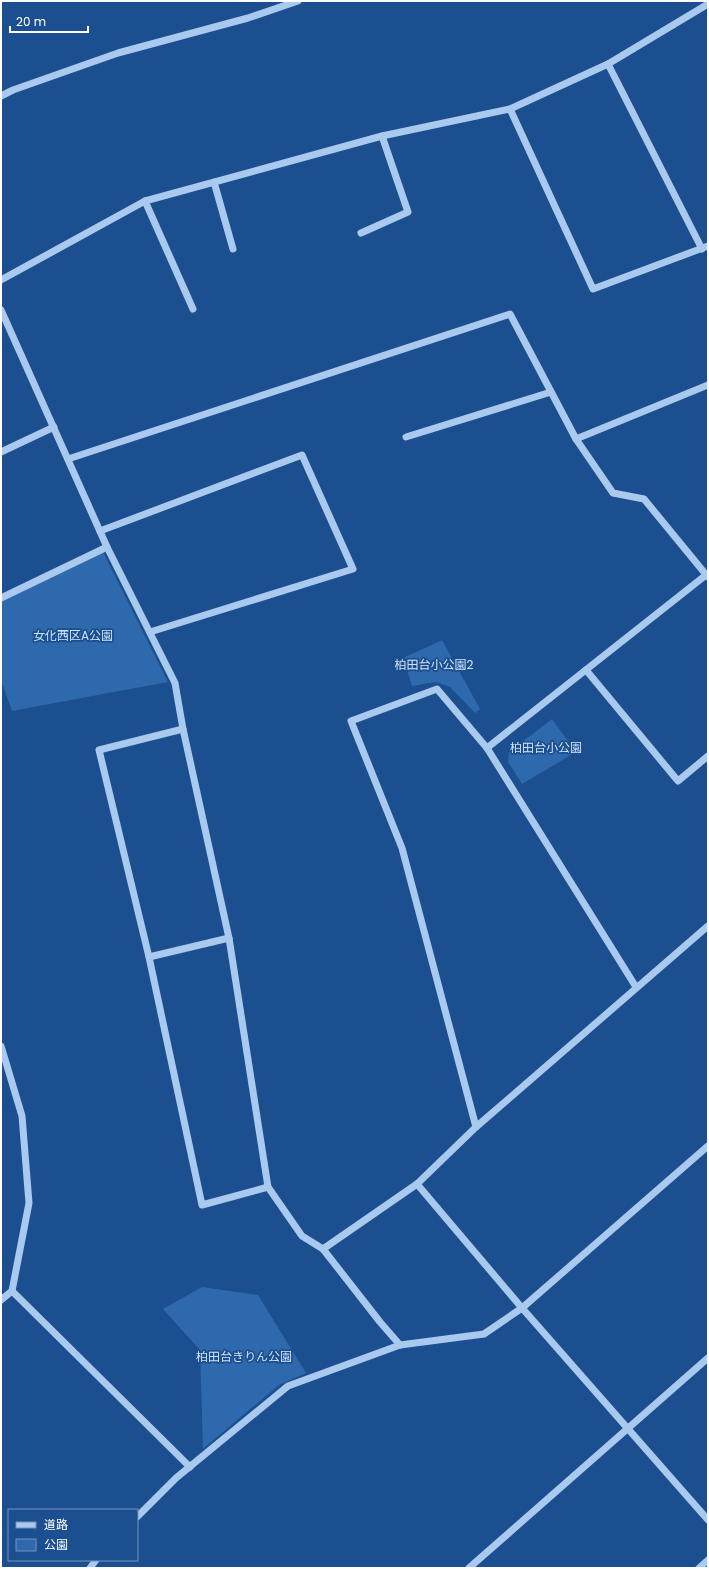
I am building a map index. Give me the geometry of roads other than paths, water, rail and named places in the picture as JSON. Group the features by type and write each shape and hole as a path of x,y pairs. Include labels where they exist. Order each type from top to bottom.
{"street":[{"path":"1,96 13,90 118,52 248,18 298,1"},
{"path":"1,280 145,200 382,136 510,109 608,64 708,4"},
{"path":"510,109 593,288 705,248 608,64"},
{"path":"361,233 408,212 382,136"},
{"path":"214,182 234,249"},
{"path":"145,200 193,309"},
{"path":"1,310 107,547 176,683 183,729 229,938 268,1187 302,1236 323,1249 380,1322 400,1345"},
{"path":"68,459 510,314 576,440 613,493 644,499 707,576 487,748"},
{"path":"576,440 708,385"},
{"path":"406,437 551,392"},
{"path":"1,452 54,426"},
{"path":"100,531 302,455 353,569 150,632"},
{"path":"1,598 107,547"},
{"path":"586,670 678,781 708,756"},
{"path":"476,1127 402,848 351,721 437,689 487,748 636,987"},
{"path":"183,729 99,750 149,957 202,1205 268,1187"},
{"path":"323,1249 417,1184 476,1127 708,926"},
{"path":"149,957 229,938"},
{"path":"1,1046 22,1116 29,1203 12,1291 1,1300"},
{"path":"138,1516 190,1466 288,1386 400,1345 484,1334 522,1308 708,1146"},
{"path":"417,1184 522,1308 629,1428 708,1520"},
{"path":"12,1291 190,1466"},
{"path":"469,1568 708,1358"},
{"path":"699,1568 708,1560"}],"park label":[{"name":"女化西区A公園","path":"73,635"},
{"name":"柏田台小公園2","path":"434,664"},
{"name":"柏田台小公園","path":"546,747"},
{"name":"柏田台きりん公園","path":"244,1356"}]}
